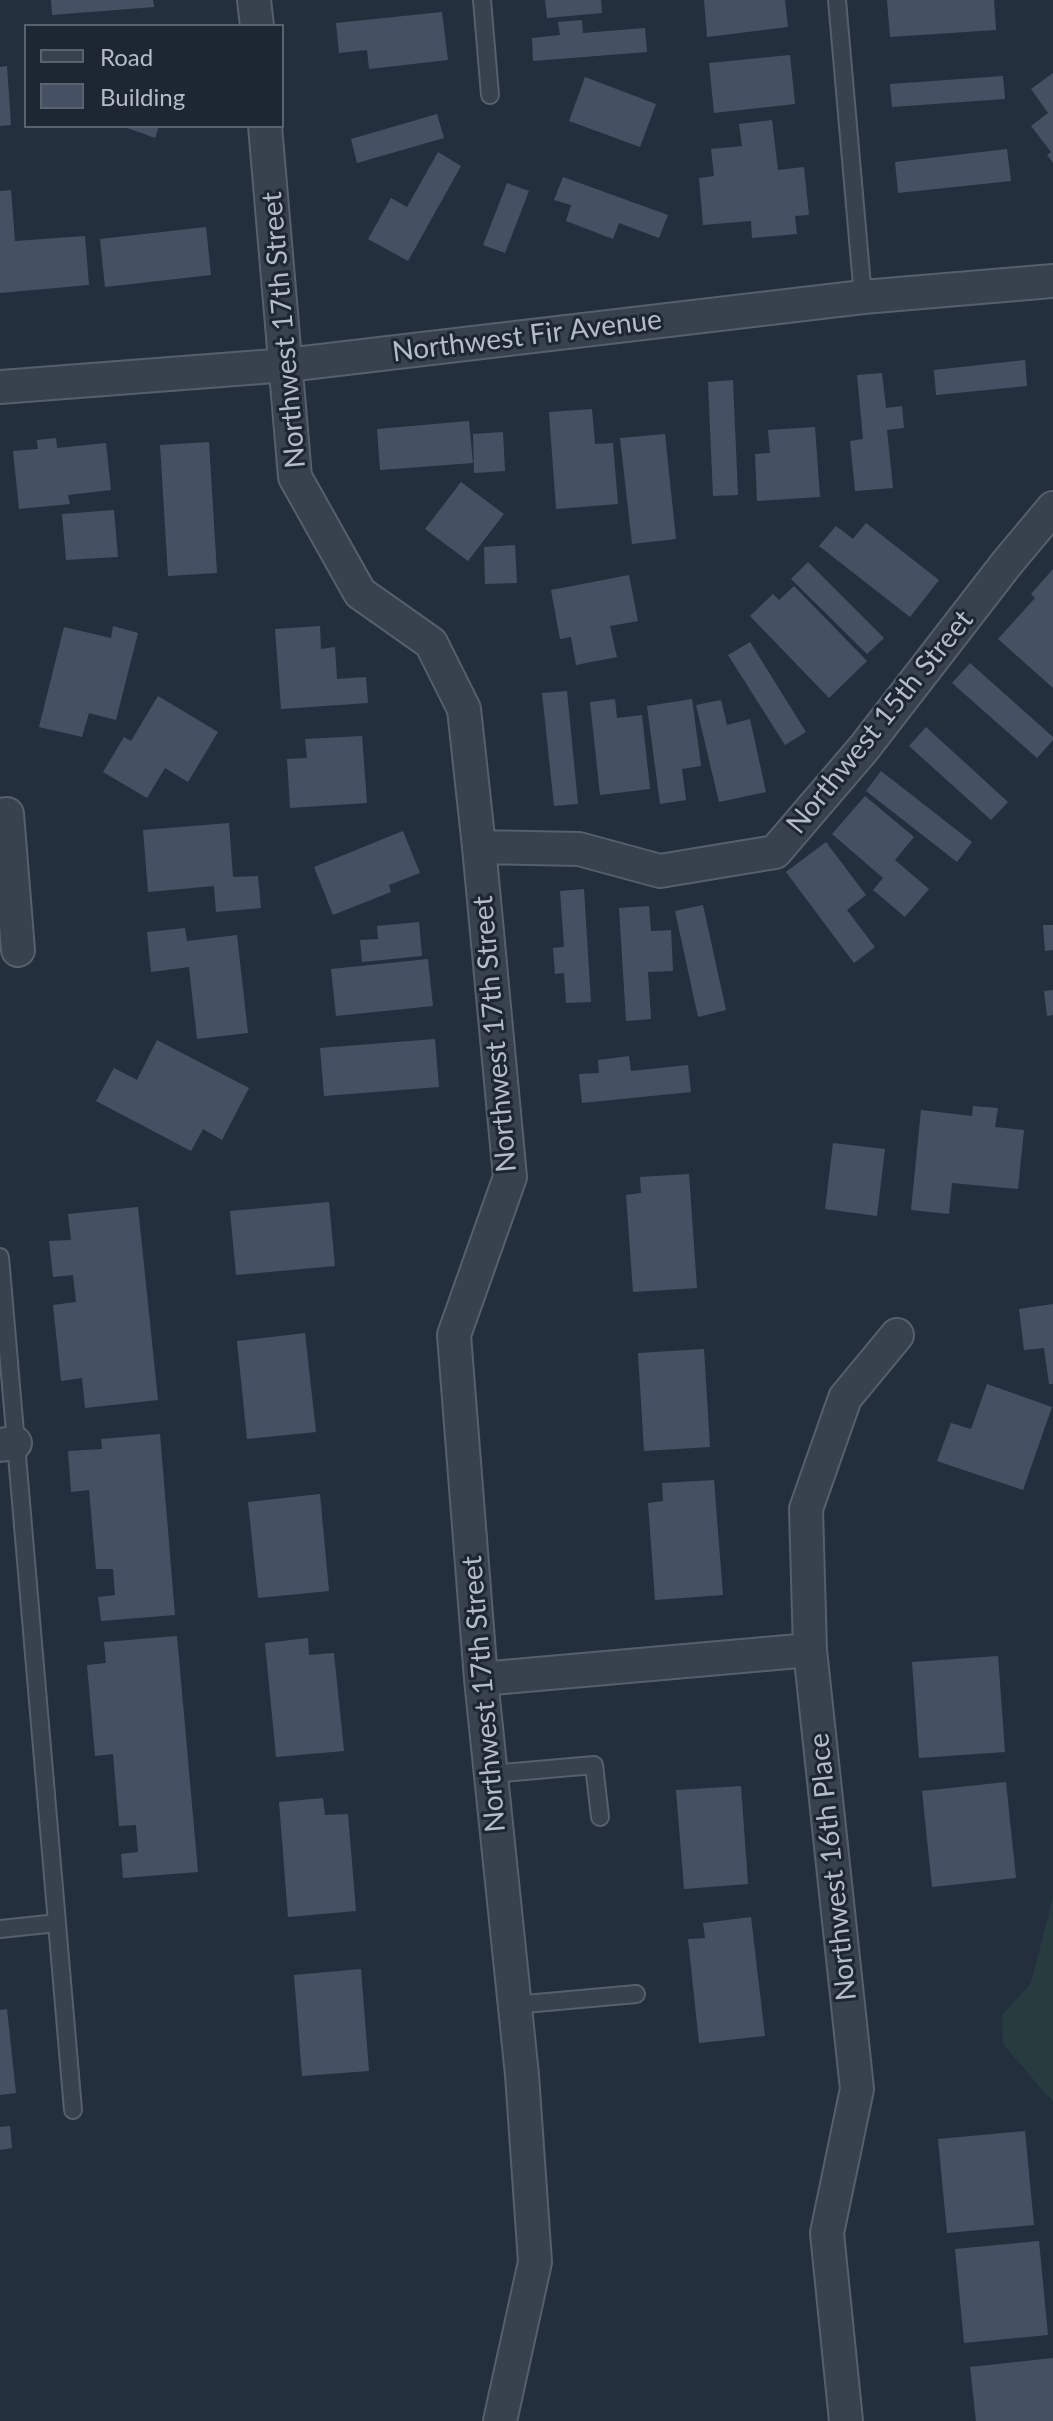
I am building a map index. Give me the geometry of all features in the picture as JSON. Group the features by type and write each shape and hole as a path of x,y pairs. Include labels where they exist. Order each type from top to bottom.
{"street":[{"path":"254,0 257,24"},
{"name":"Northwest 17th Street","path":"265,128 295,477 360,593 431,643 464,709 479,847 510,1177 454,1335 481,1679 522,2075 535,2262 500,2421"},
{"name":"Northwest Fir Avenue","path":"0,387 287,365 863,297 1053,281"},
{"name":"Northwest 15th Street","path":"479,847 579,849 660,871 775,852 864,748 1053,508"},
{"path":"0,815 7,814 18,950"},
{"name":"Northwest 16th Place","path":"846,2421 827,2233 857,2089 810,1650 806,1509 845,1398 897,1335"},
{"path":"481,1679 810,1650"}],"lane":[{"path":"482,0 490,95"},
{"path":"837,0 863,297"},
{"path":"0,1257 7,1444 57,1923 73,2110"},
{"path":"491,1774 594,1765 600,1817"},
{"path":"0,1929 57,1923"},
{"path":"514,2005 636,1994"}],"green space":[{"path":"1053,1897 1053,2102 1003,2044 1002,2015 1031,1983"}],"building":[{"path":"51,0 153,0 154,7 52,15"},
{"path":"545,0 601,0 602,13 547,18"},
{"path":"704,0 785,0 788,27 707,37"},
{"path":"887,0 994,0 996,30 890,37"},
{"path":"442,12 448,60 369,69 367,50 339,53 336,23"},
{"path":"582,20 583,33 645,28 647,52 533,61 532,38 560,35 558,22"},
{"path":"790,55 795,104 714,113 709,63"},
{"path":"7,66 11,125 0,126 0,67"},
{"path":"1053,73 1053,163 1047,155 1051,152 1031,126 1048,113 1031,89"},
{"path":"1003,76 1005,99 892,107 890,84"},
{"path":"585,77 656,104 640,147 569,121"},
{"path":"437,114 444,138 357,163 351,139"},
{"path":"772,120 778,170 804,167 809,215 795,216 797,234 752,238 751,221 703,225 699,178 714,176 711,149 742,146 739,124"},
{"path":"128,128 158,128 155,138"},
{"path":"1007,149 1011,181 898,193 895,162"},
{"path":"438,152 461,166 408,261 368,239 391,198 407,207"},
{"path":"563,177 668,215 659,238 619,223 613,239 566,221 571,205 554,200"},
{"path":"507,183 529,191 505,253 483,245"},
{"path":"11,190 15,241 85,236 89,285 0,293 0,191"},
{"path":"206,227 211,275 105,287 100,239"},
{"path":"1025,360 1027,386 936,395 934,370"},
{"path":"882,373 886,408 902,406 904,428 887,430 893,488 855,491 850,441 863,439 857,375"},
{"path":"733,380 738,495 713,496 708,382"},
{"path":"592,409 595,444 613,443 618,504 556,509 549,412"},
{"path":"469,421 473,463 380,470 377,429"},
{"path":"815,427 820,497 757,501 755,454 770,453 768,430"},
{"path":"503,432 505,471 474,473 473,434"},
{"path":"665,434 676,539 632,544 620,438"},
{"path":"56,438 57,448 106,443 111,490 68,495 70,504 19,509 13,451 38,449 37,440"},
{"path":"209,442 217,573 168,576 160,445"},
{"path":"461,482 504,514 468,561 425,529"},
{"path":"114,510 118,557 66,560 62,514"},
{"path":"866,523 939,580 910,617 819,546 836,526 853,539"},
{"path":"515,545 517,583 485,584 484,547"},
{"path":"808,562 884,638 867,654 791,579"},
{"path":"1053,569 1053,688 998,639 1035,598 1031,594"},
{"path":"629,575 638,621 610,626 617,657 576,665 571,637 560,639 551,590"},
{"path":"794,586 867,661 829,698 750,616 773,594 779,600"},
{"path":"113,626 138,633 116,720 89,713 82,737 39,727 64,627 111,638"},
{"path":"320,626 321,649 335,647 337,679 366,677 368,703 281,709 275,629"},
{"path":"750,642 806,732 785,745 728,655"},
{"path":"970,663 1053,737 1037,758 952,683"},
{"path":"567,691 578,804 554,806 542,693"},
{"path":"158,696 218,732 188,782 165,768 147,798 103,772 124,737 131,741"},
{"path":"615,699 617,718 642,715 650,789 600,795 590,702"},
{"path":"692,699 701,766 682,769 686,800 660,804 647,706"},
{"path":"721,700 727,725 750,719 766,792 719,802 696,705"},
{"path":"926,727 1008,802 991,820 909,746"},
{"path":"362,736 367,803 290,808 287,759 307,758 305,739"},
{"path":"881,771 972,842 957,862 866,791"},
{"path":"865,796 914,837 895,860 929,889 905,917 873,890 883,878 832,834"},
{"path":"229,823 233,877 258,876 261,908 216,912 214,886 148,892 143,830"},
{"path":"403,831 420,873 389,885 391,892 333,915 314,867"},
{"path":"826,842 866,895 847,910 875,947 854,963 786,872"},
{"path":"584,889 591,1002 566,1003 564,973 555,974 553,948 564,947 560,891"},
{"path":"703,905 726,1010 698,1017 675,911"},
{"path":"649,906 651,931 671,930 673,971 648,972 651,1019 626,1021 619,908"},
{"path":"419,922 422,956 362,962 360,940 378,939 377,926"},
{"path":"1043,925 1053,925 1053,950 1045,951"},
{"path":"185,928 187,941 237,935 248,1033 197,1039 189,967 151,972 147,932"},
{"path":"428,959 433,1006 336,1016 331,969"},
{"path":"1053,990 1053,1015 1047,1016 1044,991"},
{"path":"435,1039 439,1087 324,1096 320,1048"},
{"path":"157,1040 249,1088 222,1140 203,1129 191,1151 96,1101 114,1068 137,1080"},
{"path":"629,1056 631,1071 688,1065 691,1092 582,1103 579,1074 599,1073 598,1060"},
{"path":"973,1106 998,1108 995,1127 1024,1130 1018,1189 952,1183 949,1214 911,1210 921,1110 972,1116"},
{"path":"833,1143 885,1149 877,1216 825,1209"},
{"path":"689,1174 697,1288 633,1292 626,1195 641,1193 640,1177"},
{"path":"329,1202 335,1266 236,1275 230,1211"},
{"path":"138,1207 158,1400 85,1408 82,1378 61,1381 53,1305 76,1302 73,1275 53,1277 49,1241 71,1240 68,1214"},
{"path":"1053,1304 1053,1384 1049,1384 1044,1348 1024,1350 1019,1309"},
{"path":"305,1333 316,1432 247,1439 237,1341"},
{"path":"704,1349 710,1447 644,1451 638,1353"},
{"path":"987,1384 1052,1407 1023,1490 937,1461 951,1423 971,1429"},
{"path":"160,1434 175,1615 101,1621 98,1597 115,1595 113,1569 96,1569 89,1490 71,1492 68,1451 102,1449 101,1439"},
{"path":"714,1480 723,1595 655,1600 648,1503 663,1501 662,1483"},
{"path":"320,1494 329,1591 258,1598 248,1502"},
{"path":"177,1636 198,1872 123,1878 121,1854 138,1852 136,1825 119,1826 113,1754 95,1756 87,1665 106,1663 104,1642"},
{"path":"308,1638 309,1655 334,1653 344,1751 276,1757 265,1643"},
{"path":"998,1656 1005,1752 919,1758 912,1662"},
{"path":"1006,1782 1016,1878 932,1887 922,1791"},
{"path":"741,1786 748,1884 684,1889 676,1790"},
{"path":"323,1798 325,1815 348,1814 356,1911 288,1917 279,1802"},
{"path":"751,1917 765,2036 699,2043 688,1939 705,1938 703,1923"},
{"path":"361,1969 369,2071 302,2076 294,1975"},
{"path":"7,2009 16,2093 0,2095 0,2010"},
{"path":"10,2126 12,2148 0,2150 0,2127"},
{"path":"1025,2131 1034,2225 947,2233 938,2139"},
{"path":"1039,2241 1048,2335 964,2343 955,2249"},
{"path":"1053,2358 1053,2421 976,2421 970,2367"}]}
